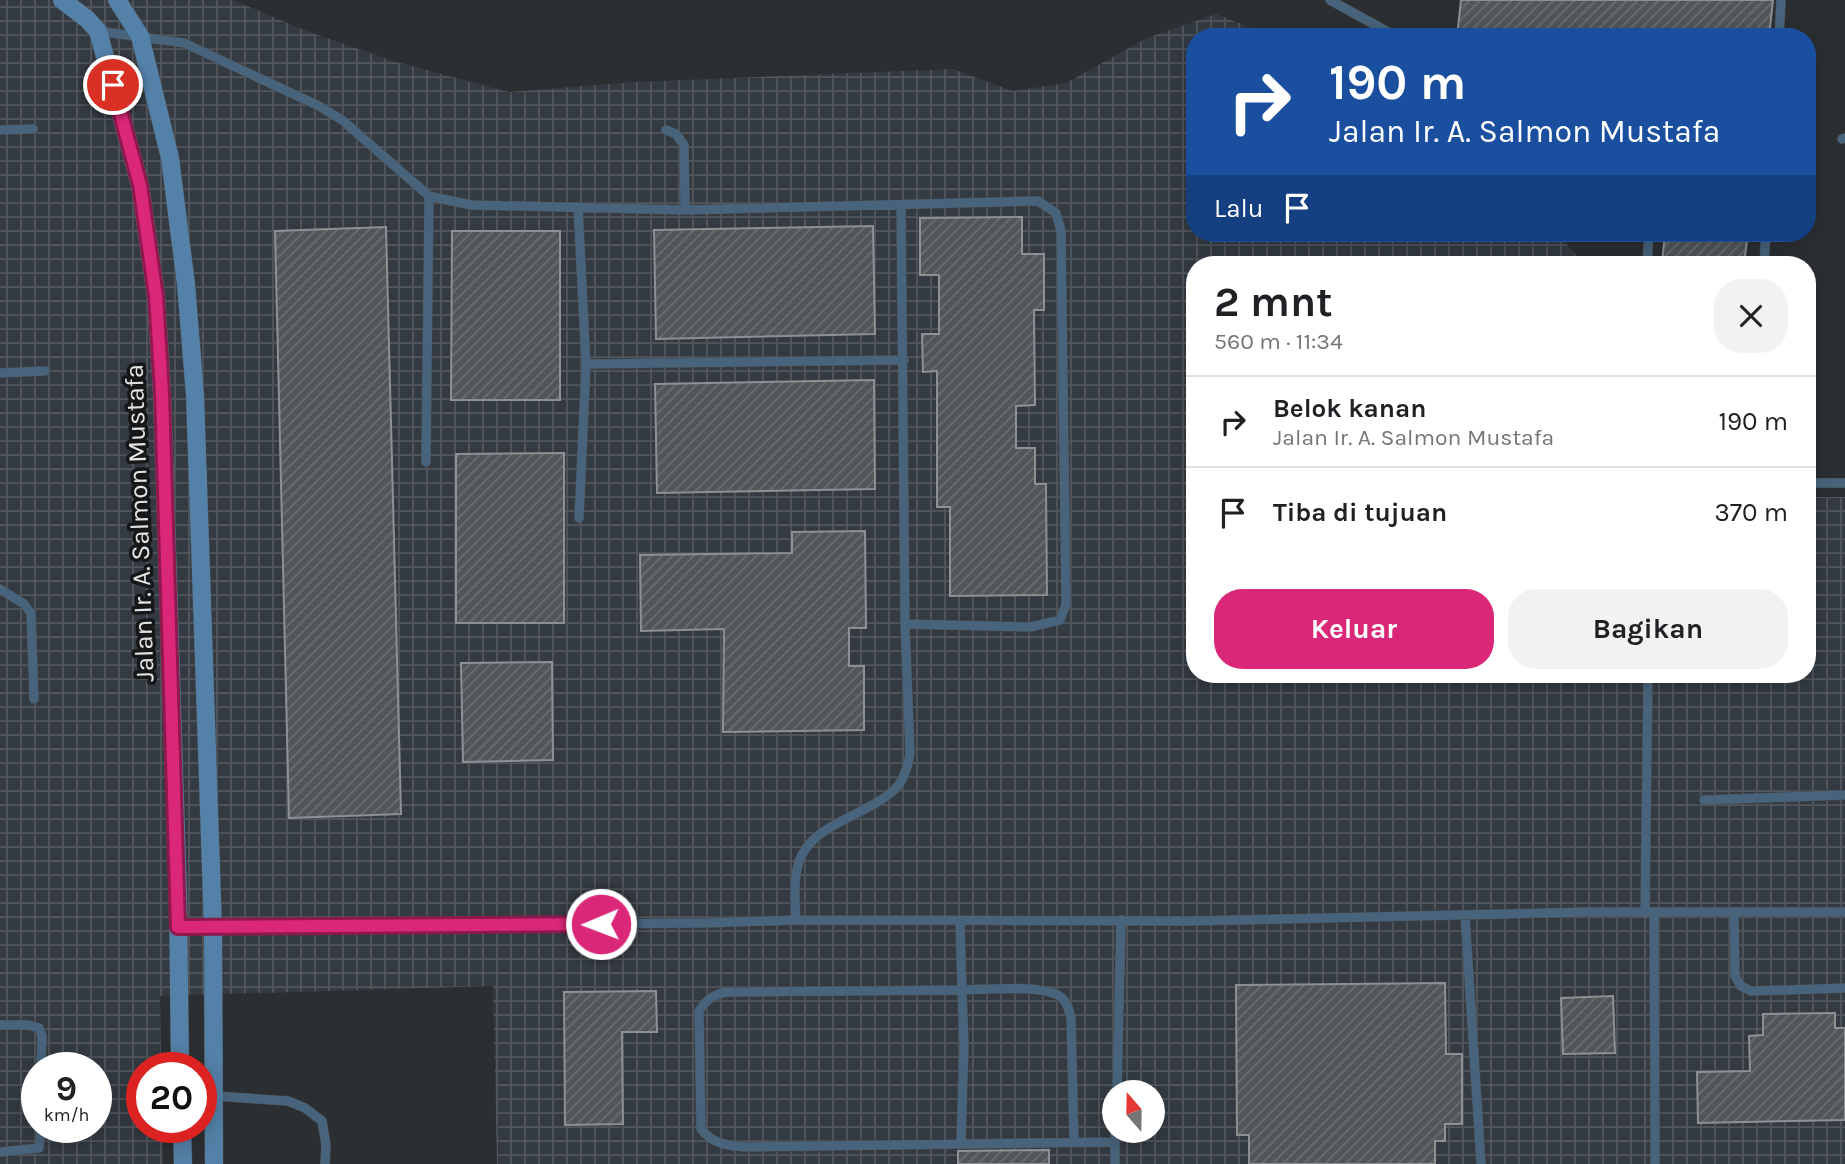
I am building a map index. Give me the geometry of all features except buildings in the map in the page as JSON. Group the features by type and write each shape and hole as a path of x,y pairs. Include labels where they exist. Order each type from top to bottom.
{"street":[{"path":"62,0 98,31"},
{"path":"117,0 140,36 170,158 186,284 195,395 213,928 214,1052"},
{"name":"Jalan Ir. A. Salmon Mustafa","path":"98,31 140,185 156,296 162,407 180,1052"},
{"path":"182,1143 183,1164"},
{"path":"214,1143 214,1164"}],"lane":[{"path":"1330,0 1381,28"},
{"path":"1779,28 1781,0"},
{"path":"98,31 184,43 319,106 342,120 429,196 471,205 685,210 1038,201 1056,214 1061,231 1066,604 1060,620 1030,627 905,624"},
{"path":"0,130 33,129"},
{"path":"666,130 676,134 684,145 685,210"},
{"path":"426,463 429,196"},
{"path":"796,920 796,874 800,859 810,843 824,831 887,796 898,786 910,754 905,624 901,206"},
{"path":"578,207 586,364 579,518"},
{"path":"586,364 904,360"},
{"path":"0,373 45,371"},
{"path":"1816,483 1845,483"},
{"path":"0,589 2,593 24,604 31,614 34,699"},
{"path":"1648,683 1655,1164"},
{"path":"1704,800 1845,795"},
{"path":"178,927 796,920 1189,921 1465,915 1845,912"},
{"path":"1734,913 1735,976 1741,986 1751,991 1845,988"},
{"path":"1465,915 1481,1164"},
{"path":"1117,1080 1121,920"},
{"path":"960,921 964,1045 961,1143"},
{"path":"1074,1141 1071,1018 1067,1003 1050,991 727,992 706,1000 699,1011 701,1129 707,1137 720,1144 744,1147 1102,1142"},
{"path":"0,1025 28,1025 39,1028 42,1036 42,1052"},
{"path":"217,1096 288,1101 305,1108 322,1121 326,1145 325,1164"},
{"path":"0,1152 39,1148 39,1143"},
{"path":"1114,1143 1115,1164"}],"shaded area":[{"path":"0,0 233,0 304,30 396,62 509,92 635,82 953,69 1013,91 1066,83 1147,38 1216,14 1252,28 1186,28 1186,242 1565,242 1577,256 1186,256 1186,683 1816,683 1816,497 1845,497 1845,1164 497,1164 493,986 160,996 161,1052 126,1052 126,1143 162,1143 163,1164 0,1164"}],"route":[{"path":"113,85 140,185 156,296 162,393 178,927 601,924"}]}
